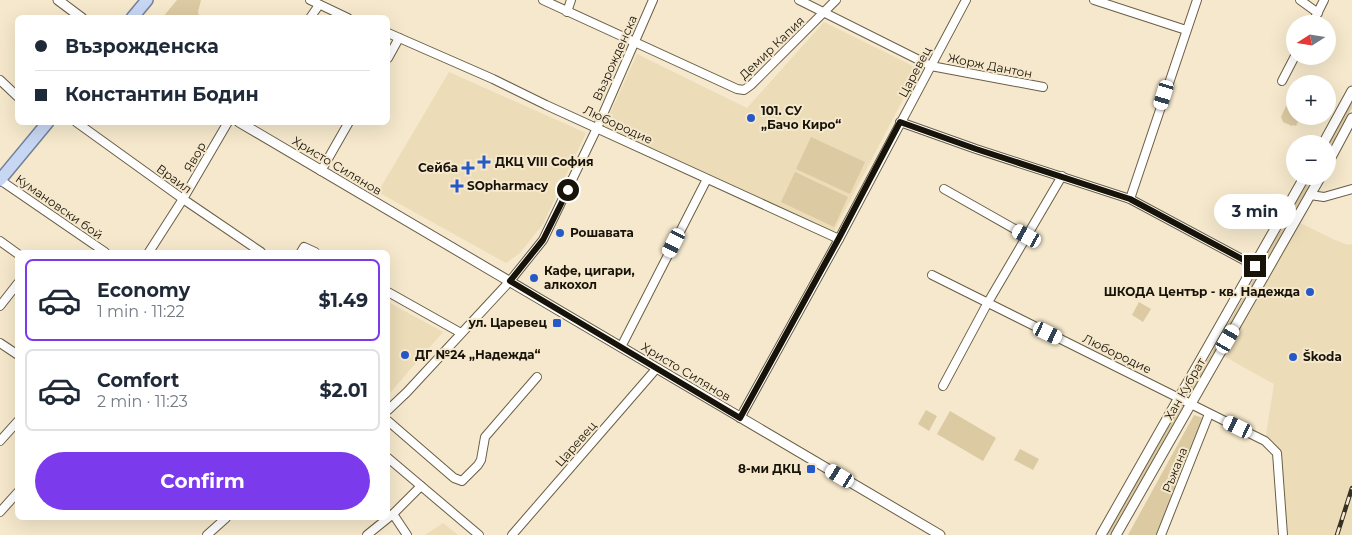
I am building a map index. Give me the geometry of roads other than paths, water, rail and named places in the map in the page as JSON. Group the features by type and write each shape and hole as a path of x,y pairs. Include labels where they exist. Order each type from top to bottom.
{"main road":[{"path":"134,15 147,0"},
{"path":"0,180 44,125"}],"street":[{"path":"58,0 78,15"},
{"path":"317,3 331,0"},
{"path":"543,0 634,42"},
{"path":"567,12 571,0"},
{"name":"Възрожденска","path":"390,408 510,281 543,240 597,128 653,0"},
{"name":"Жорж Дантон","path":"799,0 931,66 1043,87"},
{"name":"Демир Капия","path":"634,42 744,90 836,0"},
{"name":"Царевец","path":"740,418 966,0"},
{"path":"1094,0 1186,30"},
{"path":"1130,199 1196,0"},
{"path":"1300,0 1318,13 1324,0"},
{"path":"311,15 317,3"},
{"path":"317,3 342,15"},
{"name":"Любородие","path":"390,34 493,79 707,179 839,238"},
{"path":"390,55 400,38"},
{"path":"1282,81 1290,65"},
{"path":"0,80 15,94"},
{"path":"1328,135 1352,91"},
{"path":"1336,149 1352,118"},
{"path":"900,122 1130,199 1255,266"},
{"name":"Враил","path":"80,125 258,250"},
{"name":"Явор","path":"150,250 226,125"},
{"name":"Христо Силянов","path":"243,125 940,535"},
{"path":"321,171 348,125"},
{"path":"943,386 987,304 1062,176"},
{"path":"621,347 707,179"},
{"name":"Кумановски бой","path":"0,180 102,250"},
{"name":"Хан Кубрат","path":"1101,535 1300,185"},
{"name":"Хан Кубрат","path":"1116,535 1316,185"},
{"path":"944,189 1027,236"},
{"path":"1310,195 1324,197 1352,189"},
{"path":"0,242 15,252"},
{"name":"Любородие","path":"932,275 1265,441 1277,452 1283,535"},
{"path":"0,306 15,287"},
{"path":"390,293 461,333"},
{"path":"0,343 15,353"},
{"name":"Царевец","path":"512,535 656,369"},
{"path":"390,423 454,478 462,481 481,460 485,437 537,377"},
{"name":"Ръжана","path":"1161,535 1210,414"},
{"path":"0,441 15,424"},
{"path":"390,460 478,535"},
{"path":"390,517 421,486"},
{"path":"0,512 15,495"},
{"path":"393,514 407,535"},
{"path":"207,535 224,520"},
{"path":"368,535 386,520"}],"railway":[{"path":"1337,535 1352,488"}],"place":[{"name":"101. СУ „Бачо Киро“","path":"751,118"},
{"name":"ДКЦ VIII София","path":"484,162"},
{"name":"Сейба","path":"468,168"},
{"name":"SOpharmacy","path":"457,186"},
{"name":"Рошавата","path":"560,233"},
{"name":"Кафе, цигари, алкохол","path":"534,278"},
{"name":"ШКОДА Център - кв. Надежда","path":"1310,292"},
{"name":"ул. Царевец","path":"557,323"},
{"name":"ДГ №24 „Надежда“","path":"405,355"},
{"name":"Škoda","path":"1293,357"},
{"name":"8-ми ДКЦ","path":"811,469"}]}
